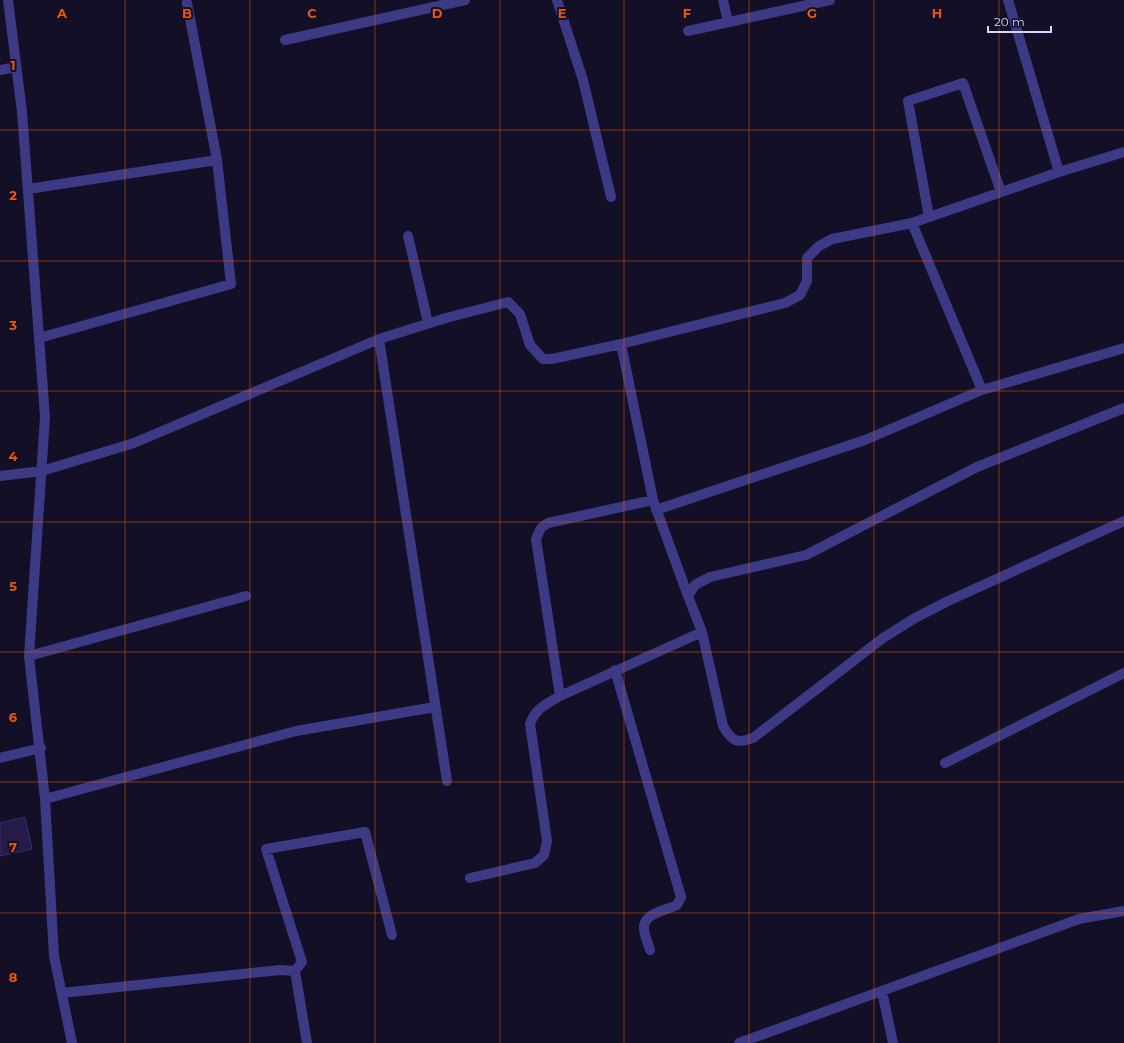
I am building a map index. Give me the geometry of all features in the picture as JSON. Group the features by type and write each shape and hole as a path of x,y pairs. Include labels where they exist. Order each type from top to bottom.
{"street":[{"path":"8,0 28,189 45,417 29,656 41,748 54,956 70,1043"},
{"path":"285,40 428,4 465,0"},
{"path":"557,0 583,80 611,197"},
{"path":"723,0 728,22"},
{"path":"688,30 827,0"},
{"path":"1008,0 1058,172"},
{"path":"39,338 231,284 217,160 187,4"},
{"path":"0,70 16,67"},
{"path":"929,217 908,101 963,83 1001,192"},
{"path":"0,476 42,471 134,442 379,339 428,323 508,302 520,314 530,345 543,359 552,359 621,344 785,303 800,295 807,281 807,258 819,246 832,239 912,223 1058,172 1124,152"},
{"path":"28,189 217,160"},
{"path":"912,223 982,390"},
{"path":"408,236 428,323"},
{"path":"379,339 447,781"},
{"path":"621,344 656,510 702,632 724,726 730,737 742,742 753,738 883,638 915,618 948,601 1124,521"},
{"path":"656,510 865,440 982,390 1124,348"},
{"path":"688,596 695,585 710,577 806,555 976,467 1124,408"},
{"path":"560,696 536,539 537,533 548,523 653,500"},
{"path":"29,656 246,596"},
{"path":"470,878 535,863 544,855 547,841 530,724 533,714 560,696 614,670 702,632"},
{"path":"614,670 681,897 676,906 650,916 645,921 644,928 650,950"},
{"path":"945,763 1124,673"},
{"path":"45,800 296,731 435,707"},
{"path":"0,758 41,748"},
{"path":"62,993 280,970 295,970 302,962 266,849 365,832 392,935"},
{"path":"739,1043 1079,919 1124,911"},
{"path":"295,970 307,1043"},
{"path":"882,991 893,1043"}],"building":[{"path":"25,817 32,849 0,856 0,823"}]}
